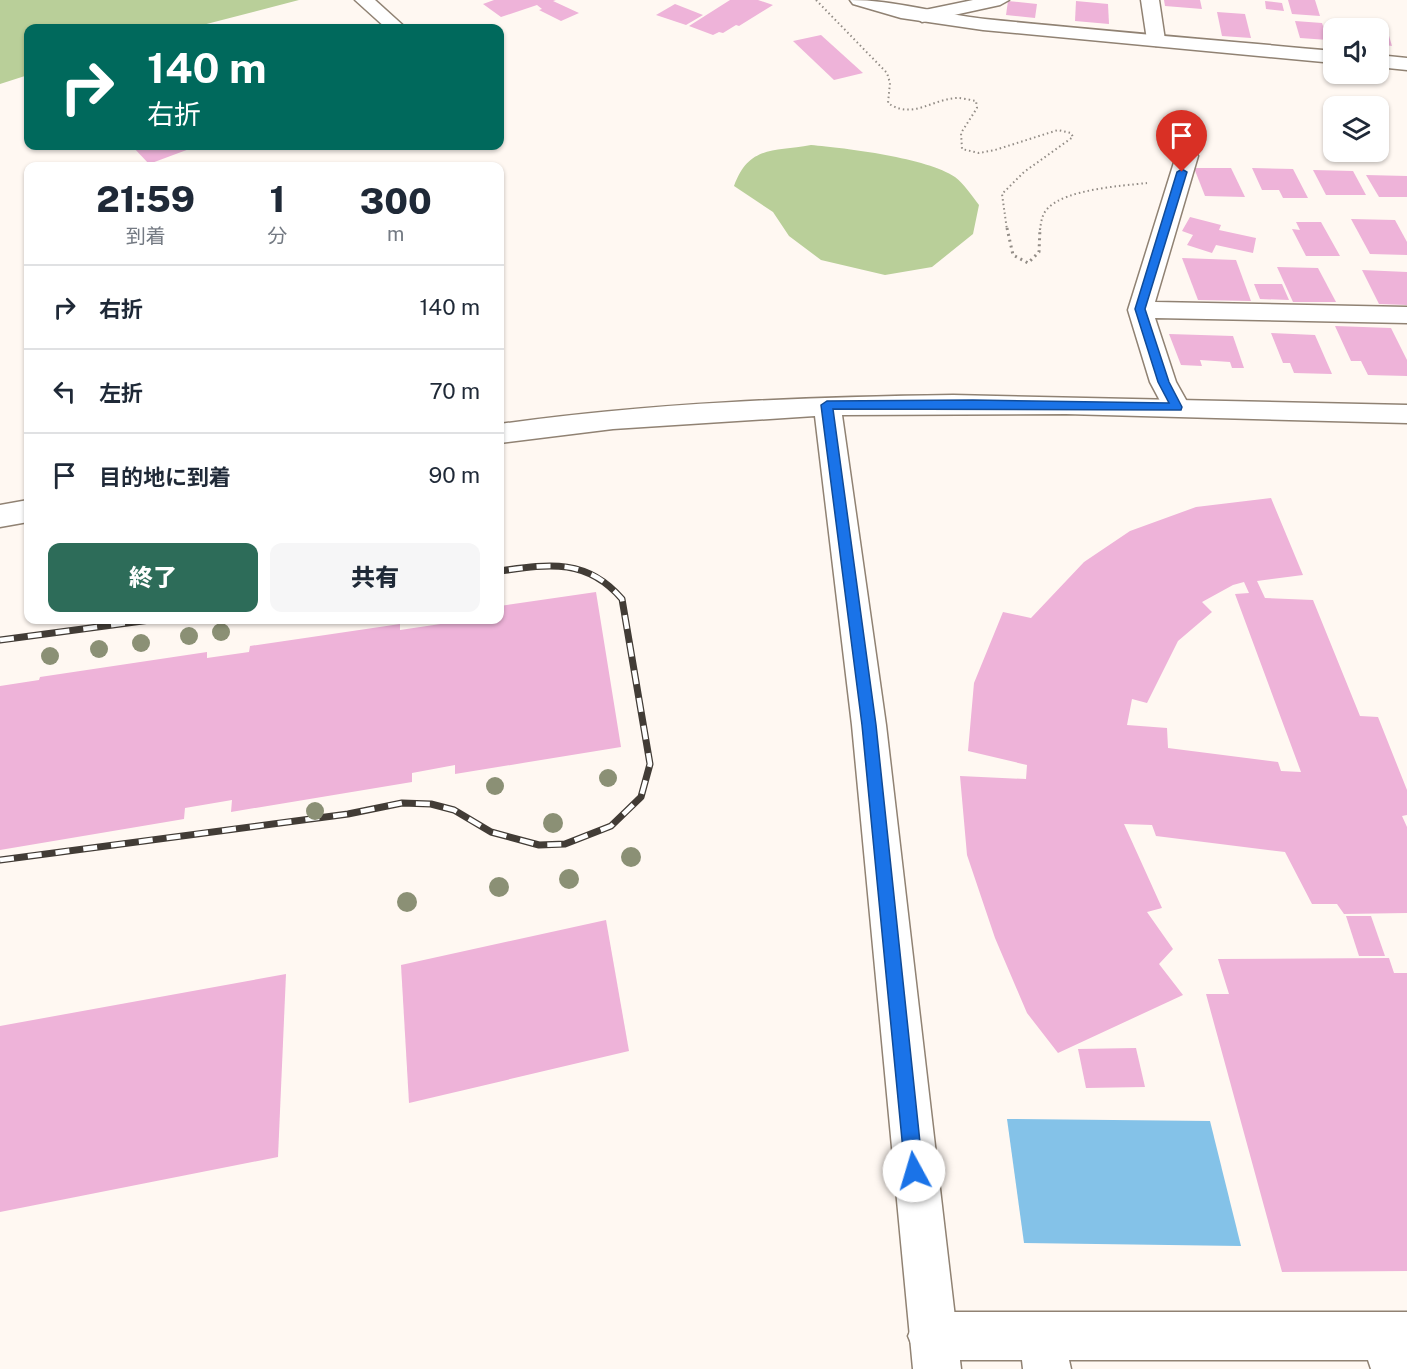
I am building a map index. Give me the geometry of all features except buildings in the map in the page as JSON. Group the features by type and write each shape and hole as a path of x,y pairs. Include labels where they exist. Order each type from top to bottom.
{"street":[{"path":"364,0 392,24"},
{"path":"859,0 922,16 1323,56"},
{"path":"922,16 1000,0"},
{"path":"1150,0 1156,40"},
{"path":"1389,62 1407,64"},
{"path":"1177,407 1163,382 1140,309 1187,156"},
{"path":"1140,309 1407,315"},
{"path":"504,432 552,425 827,405 973,404 1177,407 1407,414"},
{"path":"827,405 869,725 934,1353 1395,1347"},
{"path":"0,516 24,512"}],"path":[{"path":"816,0 887,73 890,83 888,103 893,108 910,111 957,98 976,101 977,108 958,136 958,143 962,149 979,153 1058,130 1071,133 1072,137 1024,172 1002,194 1010,249 1012,256 1017,260 1028,263 1039,252 1043,214 1048,206 1063,198 1131,184 1152,183 1177,187"}],"green space":[{"path":"0,0 299,0 206,24 24,24 24,76 0,84"},
{"path":"811,145 907,159 942,170 955,177 979,205 973,234 932,267 885,275 821,260 789,236 773,212 734,186 747,163 755,157 774,150"}],"water":[{"path":"1007,1119 1210,1121 1241,1246 1024,1243"}],"railway":[{"path":"0,860 348,814 402,803 431,804 454,810 491,832 539,845 565,844 611,826 641,797 650,764 622,599 595,576 581,570 551,566 504,571"},
{"path":"0,640 120,624"}],"route":[{"path":"914,1171 869,725 827,405 973,404 1177,407 1163,382 1140,309 1182,172"}]}
